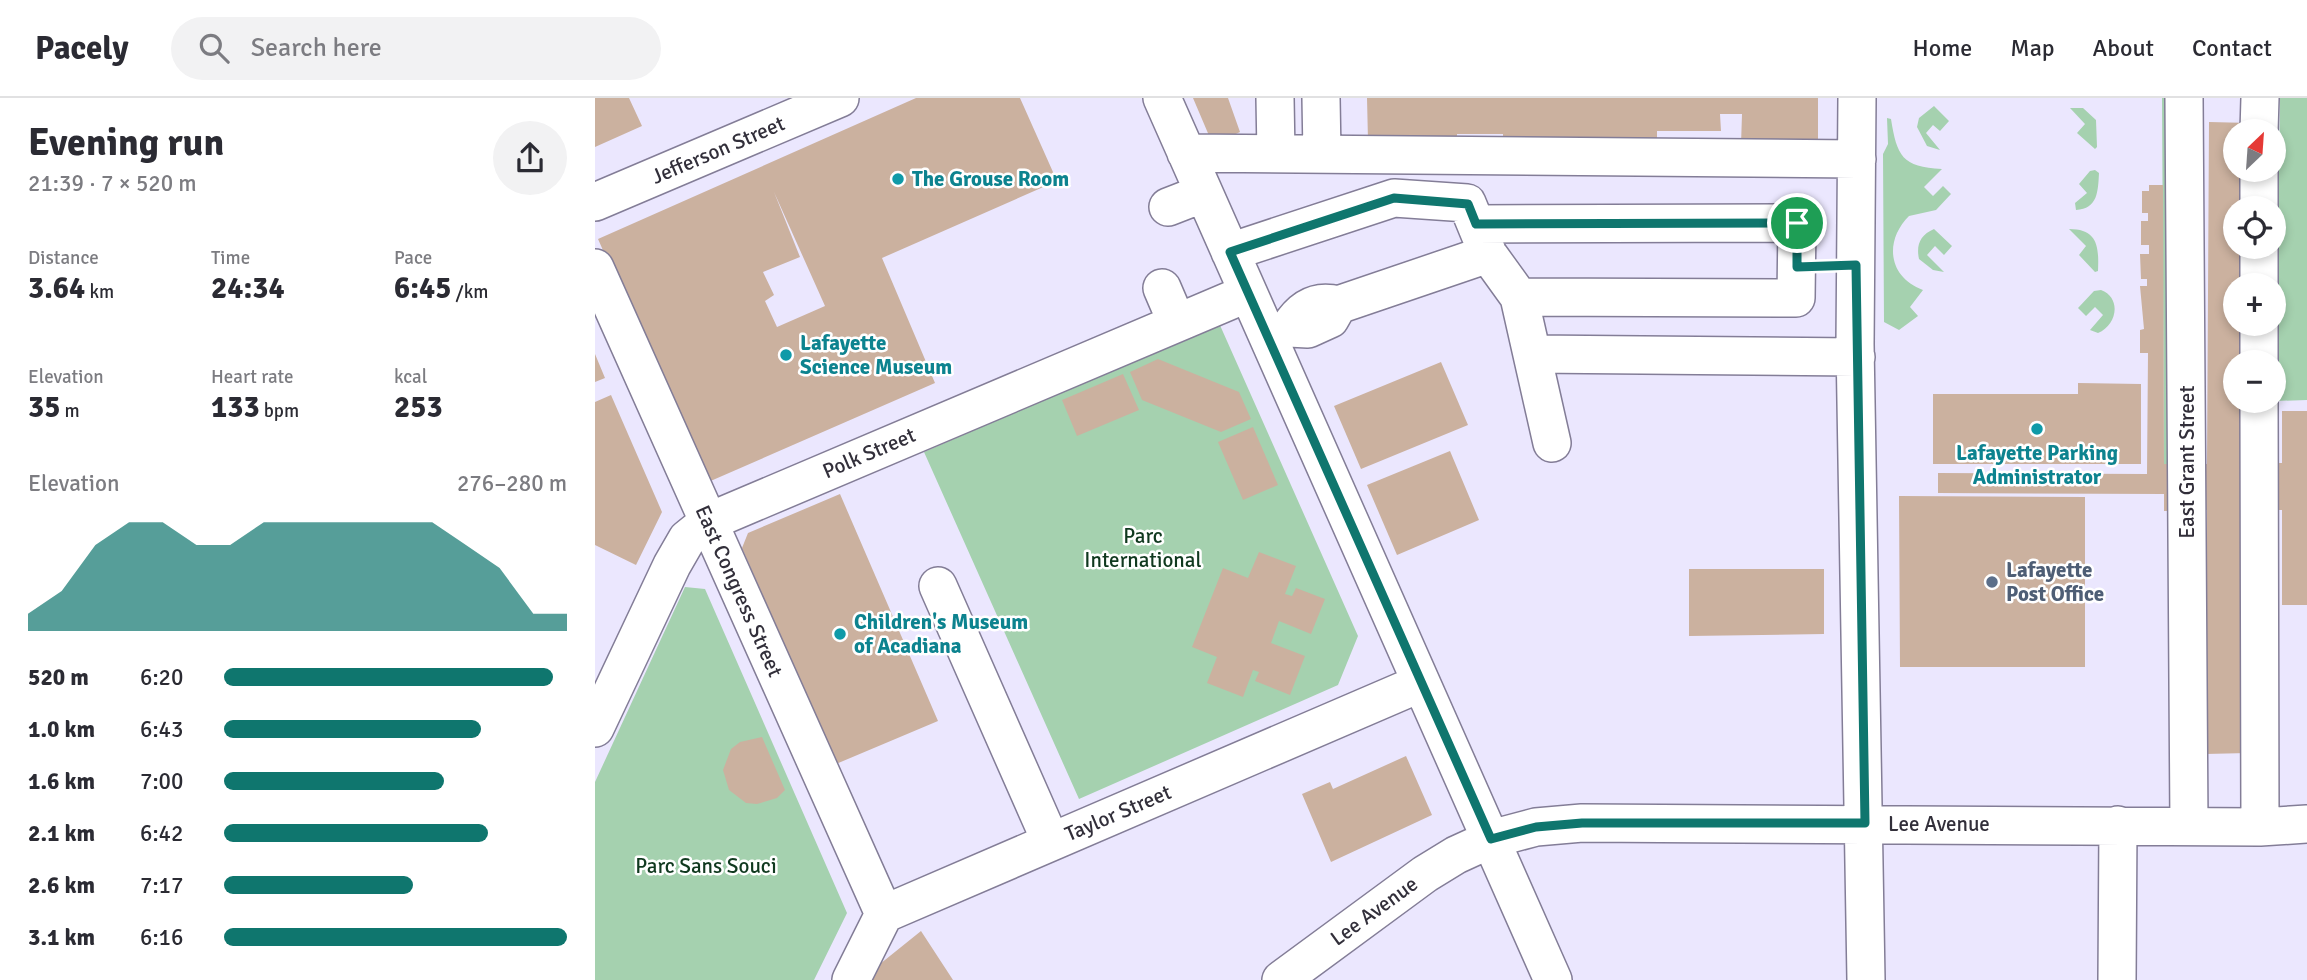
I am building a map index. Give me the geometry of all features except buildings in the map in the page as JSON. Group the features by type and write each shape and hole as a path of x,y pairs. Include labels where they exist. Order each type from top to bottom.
{"street":[{"name":"Jefferson Street","path":"595,202 840,98"},
{"path":"1162,98 1248,293 1279,332 1421,683 1553,980"},
{"path":"1275,98 1276,154"},
{"path":"1321,98 1322,154"},
{"path":"1857,98 1856,357 1866,980"},
{"name":"East Grant Street","path":"2184,98 2189,826"},
{"path":"2259,119 2260,98"},
{"path":"1187,153 1857,159"},
{"path":"1168,207 1204,194"},
{"path":"1230,252 1394,198 1468,204 1482,239 1519,297 1552,443"},
{"path":"1279,332 1308,329 1330,319 1338,305 1482,239 1797,223 1796,298 1519,297"},
{"path":"1797,267 1856,265"},
{"name":"East Congress Street","path":"595,268 884,914"},
{"path":"1162,288 1177,323"},
{"name":"Polk Street","path":"595,728 672,565 687,539 708,522 1248,293"},
{"path":"1532,354 1856,357"},
{"path":"2259,413 2260,827"},
{"path":"938,586 1051,842"},
{"name":"Taylor Street","path":"884,914 1421,683"},
{"name":"Lee Avenue","path":"1281,980 1425,874 1491,839 1536,827 1582,823 2260,827 2307,824"},
{"path":"2117,825 2117,980"},
{"path":"851,980 884,914"}],"green space":[{"path":"2162,98 2171,98 2173,464 2164,464"},
{"path":"2280,98 2307,98 2307,400 2286,401 2286,350 2277,350 2277,336 2286,336 2286,273 2278,273 2278,259 2286,259 2286,196 2279,196 2279,182 2286,182 2286,119 2280,119"},
{"path":"1934,106 1949,121 1940,131 1933,125 1926,133 1940,150 1927,146 1917,127 1919,118"},
{"path":"2070,108 2083,108 2096,120 2095,149 2077,133 2085,124"},
{"path":"1887,118 1891,119 1899,151 1904,157 1918,166 1942,169 1924,187 1933,196 1943,186 1951,194 1936,210 1909,216 1896,236 1893,258 1897,267 1911,284 1923,290 1910,307 1918,316 1899,330 1884,322 1883,154 1888,144"},
{"path":"2090,171 2099,173 2093,203 2076,210 2075,203 2087,193 2079,184"},
{"path":"1934,229 1952,246 1944,255 1935,246 1927,255 1944,272 1933,270 1919,259 1920,241"},
{"path":"2069,229 2086,232 2095,241 2098,271 2095,272 2079,255 2086,246"},
{"path":"2101,290 2112,299 2115,312 2109,324 2098,333 2090,330 2103,315 2095,307 2086,316 2078,308 2094,291"},
{"name":"Parc International","path":"1219,323 1358,636 1338,685 1079,799 924,452"},
{"name":"Parc Sans Souci","path":"685,587 705,589 847,913 814,980 595,980 595,782"}],"place":[{"name":"The Grouse Room","path":"898,179"},
{"name":"Lafayette Science Museum","path":"786,355"},
{"name":"Lafayette Parking Administrator","path":"2037,429"},
{"name":"Lafayette Post Office","path":"1992,582"},
{"name":"Children's Museum of Acadiana","path":"840,634"}],"route":[{"path":"1394,198 1468,204 1476,224 1797,223 1797,267 1856,265 1855,344 1865,823 1582,823 1536,827 1491,839 1230,252 1394,198"}]}
